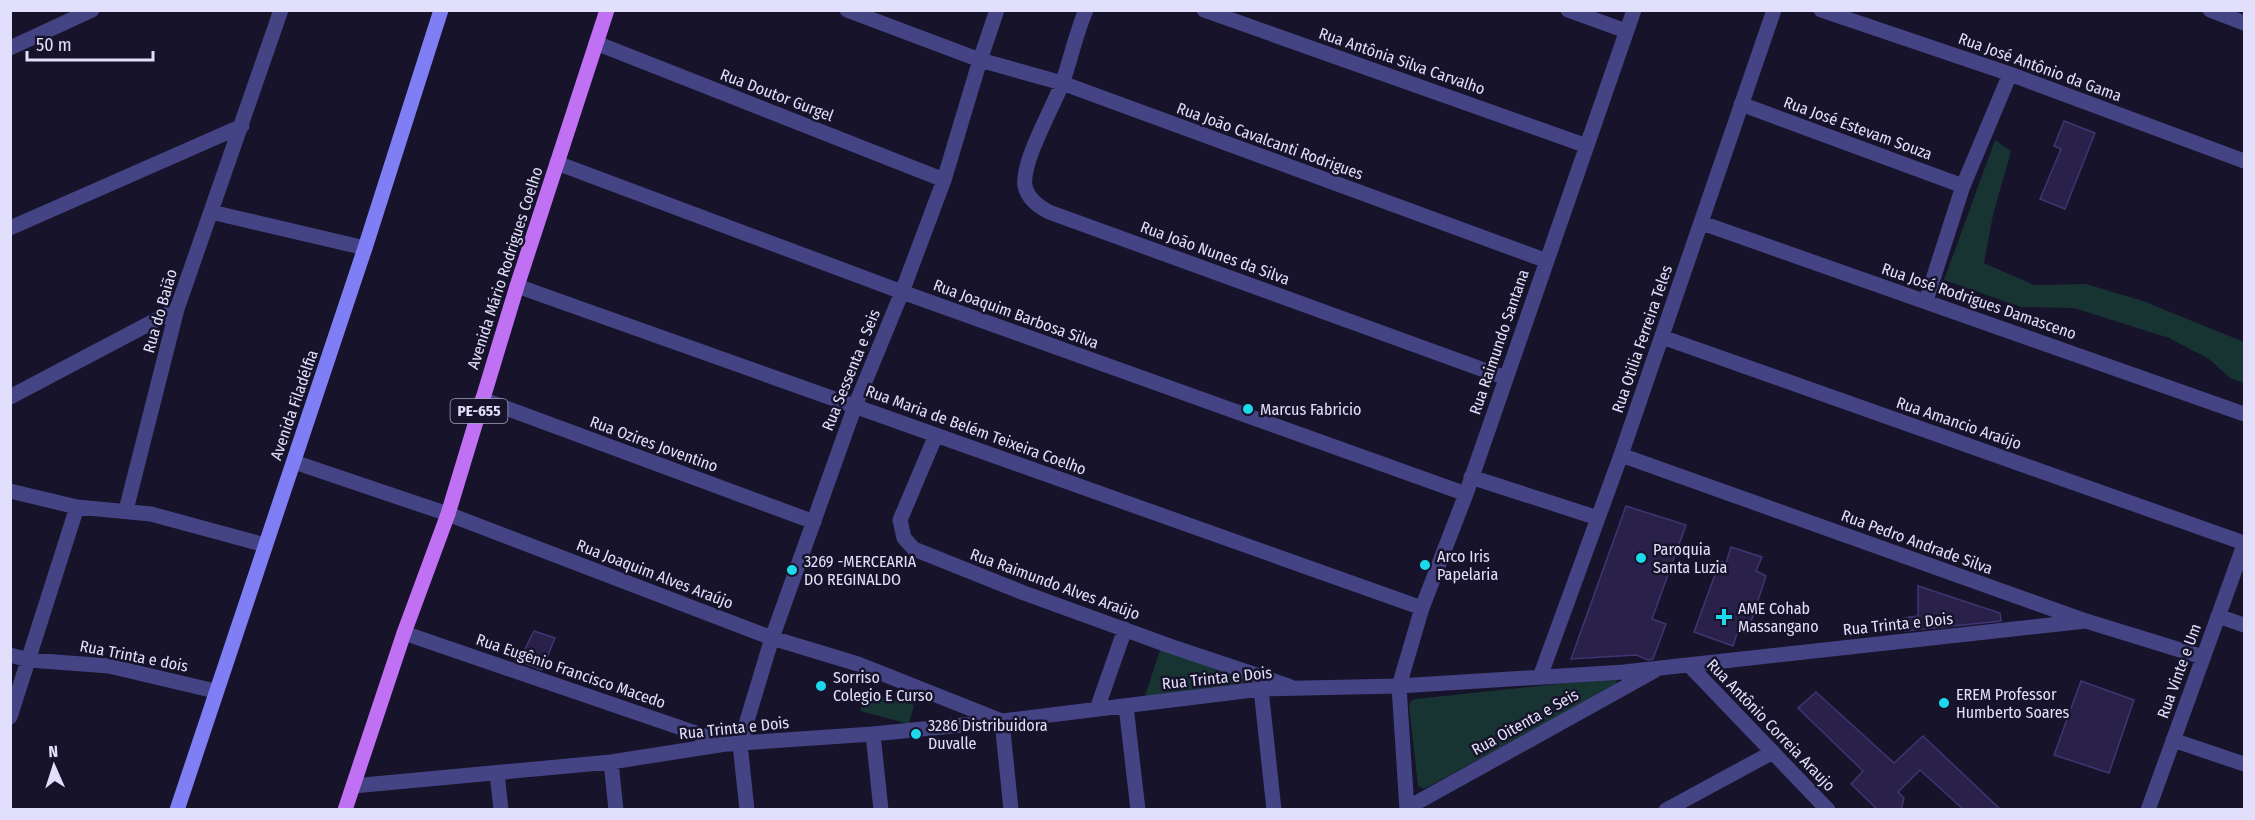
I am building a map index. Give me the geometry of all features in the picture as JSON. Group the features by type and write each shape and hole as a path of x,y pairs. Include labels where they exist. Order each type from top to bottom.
{"main road":[{"name":"Avenida Mário Rodrigues Coelho","path":"345,810 404,633 447,514 517,286 607,10"}],"street":[{"path":"10,48 92,10"},
{"name":"Rua do Baião","path":"126,510 177,309 242,126 280,10"},
{"name":"Avenida Filadélfia","path":"177,810 365,248 441,10"},
{"name":"Rua João Cavalcanti Rodrigues","path":"847,10 980,60 1062,83 1546,261"},
{"name":"Rua Sessenta e Seis","path":"733,744 855,406 902,292 944,180 997,10"},
{"path":"1062,83 1086,10"},
{"name":"Rua Antônia Silva Carvalho","path":"1204,10 1587,146"},
{"path":"1568,10 1626,31"},
{"name":"Rua Raimundo Santana","path":"1399,686 1422,608 1466,494 1634,10"},
{"name":"Rua Otilia Ferreira Teles","path":"1540,677 1621,456 1774,10"},
{"name":"Rua José Antônio da Gama","path":"1821,10 2010,74 2244,161"},
{"path":"2210,10 2244,23"},
{"name":"Rua Doutor Gurgel","path":"596,43 944,180"},
{"path":"1926,301 1963,186 2010,74"},
{"name":"Rua João Nunes da Silva","path":"1062,83 1030,158 1025,176 1025,186 1031,199 1041,208 1506,378"},
{"name":"Rua José Estevam Souza","path":"1741,104 1963,186"},
{"path":"10,228 242,126"},
{"name":"Rua Joaquim Barbosa Silva","path":"557,163 902,292 1466,494"},
{"path":"211,212 365,248"},
{"name":"Rua José Rodrigues Damasceno","path":"1702,223 2244,414"},
{"name":"Rua Maria de Belém Teixeira Coelho","path":"517,286 1422,608"},
{"path":"10,397 177,309"},
{"name":"Rua Amancio Araújo","path":"1662,337 2244,544"},
{"name":"Rua Ozires Joventino","path":"482,399 814,522"},
{"name":"Rua Raimundo Alves Araújo","path":"936,435 900,519 901,529 908,544 914,549 1125,629 1302,690"},
{"name":"Rua Pedro Andrade Silva","path":"1621,456 2086,621 2203,657"},
{"name":"Rua Joaquim Alves Araújo","path":"294,462 447,514 772,638 858,664 1002,721"},
{"path":"1471,477 1598,518"},
{"path":"10,491 77,507 151,514 265,545"},
{"path":"10,717 77,507"},
{"name":"Rua Vinte e Um","path":"2148,810 2244,544"},
{"path":"2218,616 2244,625"},
{"name":"Rua Trinta e Dois","path":"353,786 611,762 733,744 873,734 1002,721 1261,689 1302,690 1399,686 1660,668 2086,621"},
{"path":"1096,709 1125,629"},
{"name":"Rua Eugênio Francisco Macedo","path":"404,633 733,744"},
{"name":"Rua Trinta e dois","path":"10,655 29,660 109,666 215,691"},
{"name":"Rua Antônio Correia Araujo","path":"1689,665 1828,810"},
{"name":"Rua Oitenta e Seis","path":"1407,809 1660,668"},
{"path":"1399,686 1407,809"},
{"path":"1261,689 1274,810"},
{"path":"1126,706 1138,810"},
{"path":"1002,721 1011,810"},
{"path":"873,734 881,810"},
{"path":"2173,740 2244,764"},
{"path":"733,744 747,810"},
{"path":"1666,810 1773,752"},
{"path":"611,762 616,810"},
{"path":"498,773 501,810"}],"green space":[{"path":"1995,140 2011,151 1993,215 1984,263 2034,285 2086,284 2143,301 2244,342 2244,383 2230,378 2209,359 2169,338 2074,308 2021,307 1944,280"},
{"path":"1161,647 1265,683 1144,699"},
{"path":"1614,678 1617,681 1615,686 1424,789 1418,786 1409,706 1411,701"},
{"path":"865,693 914,705 909,724 860,711"}],"building":[{"path":"2064,121 2095,133 2065,209 2040,199 2061,149 2054,146"},
{"path":"1626,506 1686,525 1652,619 1666,624 1653,659 1648,660 1636,655 1571,659"},
{"path":"1731,547 1762,557 1756,571 1766,576 1747,634 1738,630 1733,646 1694,632 1720,561 1726,563"},
{"path":"1918,586 2000,613 2001,621 1905,631 1904,618 1918,616"},
{"path":"534,631 555,638 542,670 519,661"},
{"path":"2081,681 2134,700 2109,773 2054,755"},
{"path":"1816,692 1894,763 1923,736 2001,810 1964,810 1920,770 1898,792 1904,798 1901,810 1878,810 1851,784 1863,771 1798,708"}],"place":[{"name":"Marcus Fabricio","path":"1248,409"},
{"name":"Paroquia Santa Luzia","path":"1641,558"},
{"name":"Arco Iris Papelaria","path":"1425,565"},
{"name":"3269 -MERCEARIA DO REGINALDO","path":"792,570"},
{"name":"AME Cohab Massangano","path":"1724,617"},
{"name":"Sorriso Colegio E Curso","path":"821,686"},
{"name":"EREM Professor Humberto Soares","path":"1944,703"},
{"name":"3286 Distribuidora Duvalle","path":"916,734"}]}
